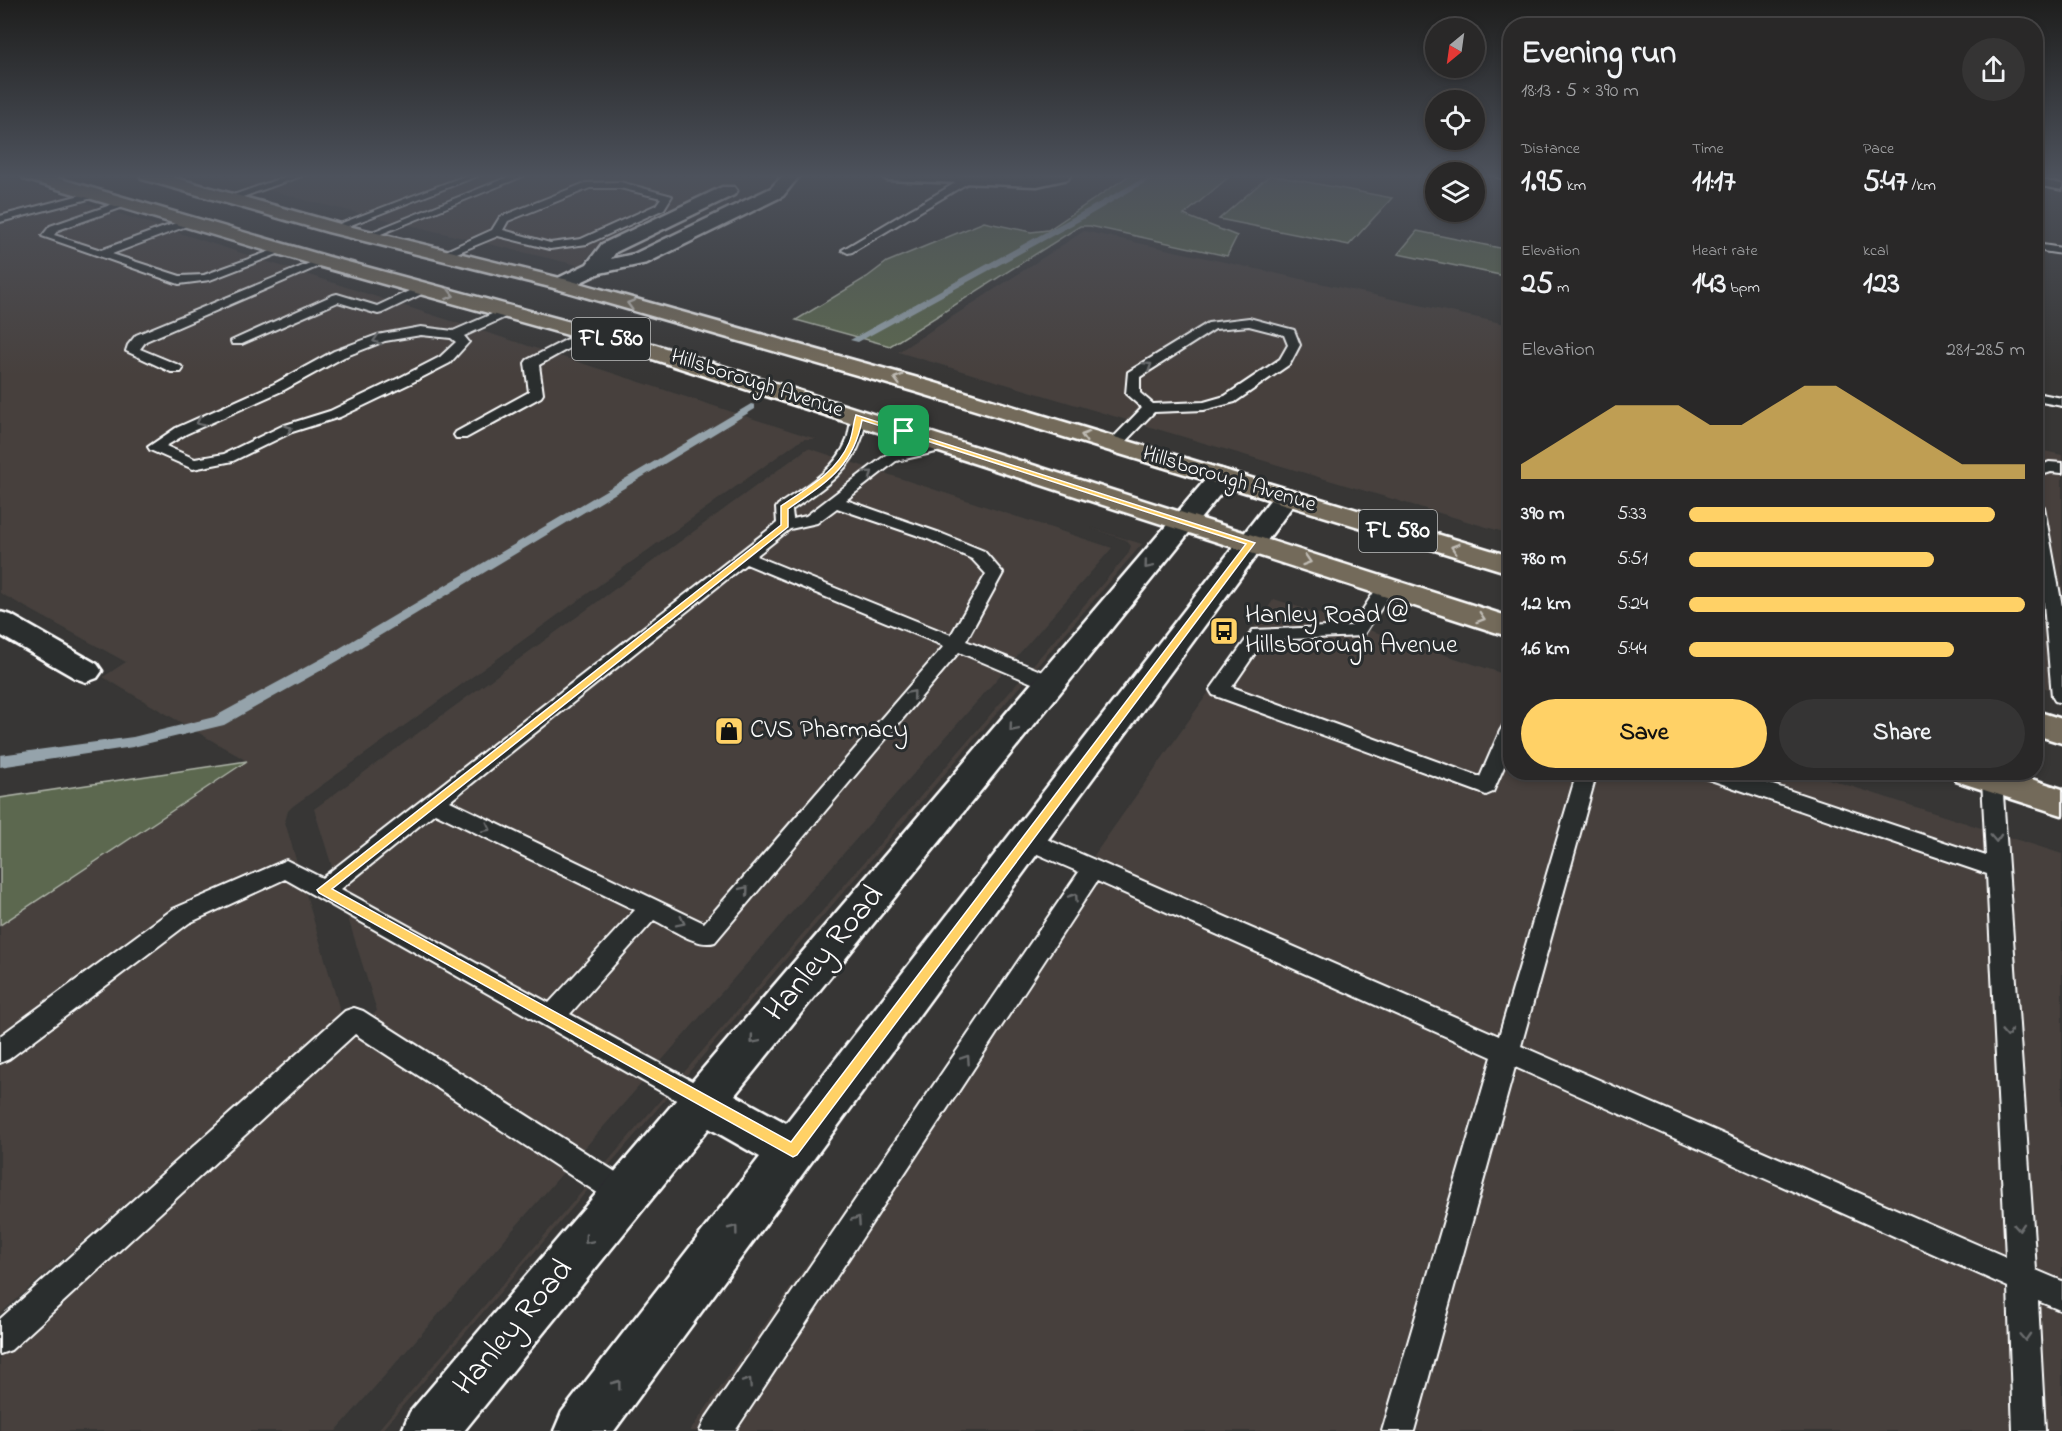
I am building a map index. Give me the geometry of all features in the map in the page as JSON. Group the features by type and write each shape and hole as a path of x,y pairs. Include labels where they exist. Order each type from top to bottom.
{"main road":[{"name":"Hillsborough Avenue","path":"254,242 648,350 1503,625"},
{"path":"360,242 416,248"},
{"name":"Hillsborough Avenue","path":"391,242 561,284 924,387 1503,563"},
{"path":"594,268 609,248 622,242"},
{"path":"322,261 420,270 516,294 561,284 594,268 640,259 675,242"},
{"name":"Hanley Road","path":"436,1429 703,1101 1221,477"},
{"path":"581,1431 1286,497"},
{"path":"0,622 86,671"},
{"path":"2043,725 2062,731"},
{"path":"1993,780 2062,802"},
{"path":"703,1101 793,1151"}],"lane":[{"path":"65,242 179,280 206,278 282,250"},
{"path":"102,254 135,242"},
{"path":"443,255 474,242"},
{"path":"533,242 549,246 583,242"},
{"path":"848,250 862,242"},
{"path":"2043,248 2062,251"},
{"path":"176,369 141,356 133,351 134,345 141,338 322,261"},
{"path":"237,341 337,298 378,310 424,288"},
{"path":"455,335 463,342 444,360 335,414 287,429 228,458 193,464 155,447 181,431 279,387 339,354 382,338 421,331 455,335 508,311"},
{"path":"1114,445 1150,408 1204,406 1230,399 1286,360 1294,345 1290,333 1249,322 1212,326 1133,375 1133,394 1150,408"},
{"path":"461,435 536,394 532,363 587,333"},
{"path":"2043,398 2062,402"},
{"path":"785,525 784,508 825,479 845,458 854,441 859,417"},
{"path":"323,890 785,525 811,520 891,458 949,446"},
{"path":"2043,470 2049,467 2062,468"},
{"path":"434,803 707,935 955,645 995,573 978,555 934,536 833,501"},
{"path":"2043,536 2057,594 2062,696"},
{"path":"745,558 1051,683"},
{"path":"1386,587 1357,632 1259,634 1220,690 1486,787 1503,747"},
{"path":"1398,1431 1585,780"},
{"path":"1734,780 1997,869"},
{"path":"1981,780 1997,869 2029,1431"},
{"path":"1027,840 2062,1296"},
{"path":"0,1051 181,916 286,869 703,1101"},
{"path":"716,1431 1093,869"},
{"path":"552,1017 651,908"},
{"path":"0,1339 354,1019 626,1195"}],"shaded area":[{"path":"0,242 206,242 816,439 804,439 795,444 288,811 285,822 341,1014 0,1314 0,925 247,761 103,677 126,662 0,593"},
{"path":"479,242 605,242 598,245 581,265"},
{"path":"1067,242 1133,242 1503,323 1503,532 898,352"},
{"path":"808,448 1112,548 336,1431 0,1431 0,1348 377,1011 314,809"},
{"path":"2043,451 2062,455 2062,693 2043,687"},
{"path":"1091,528 1142,544 381,1431 377,1431 1128,554 1131,546 1126,540"},
{"path":"1274,599 1503,674 1503,780 1832,780 2062,854 2062,1431 690,1431"}],"green space":[{"path":"936,242 1055,242 890,346 796,320 867,277 887,262"},
{"path":"1162,242 1234,242 1227,256"},
{"path":"1333,242 1352,242 1349,245"},
{"path":"1408,242 1470,242 1503,249 1503,276 1398,254"},
{"path":"247,761 0,925 0,798"}],"waterway":[{"path":"855,340 1035,242"},
{"path":"0,761 133,742 219,721 333,658 751,407"}],"place":[{"name":"Hanley Road @ Hillsborough Avenue","path":"1224,631"},
{"name":"CVS Pharmacy","path":"729,731"}],"route":[{"path":"859,417 904,431 1251,543 793,1151 323,890 785,525 784,508 825,479 845,458 854,441 859,417"}]}
